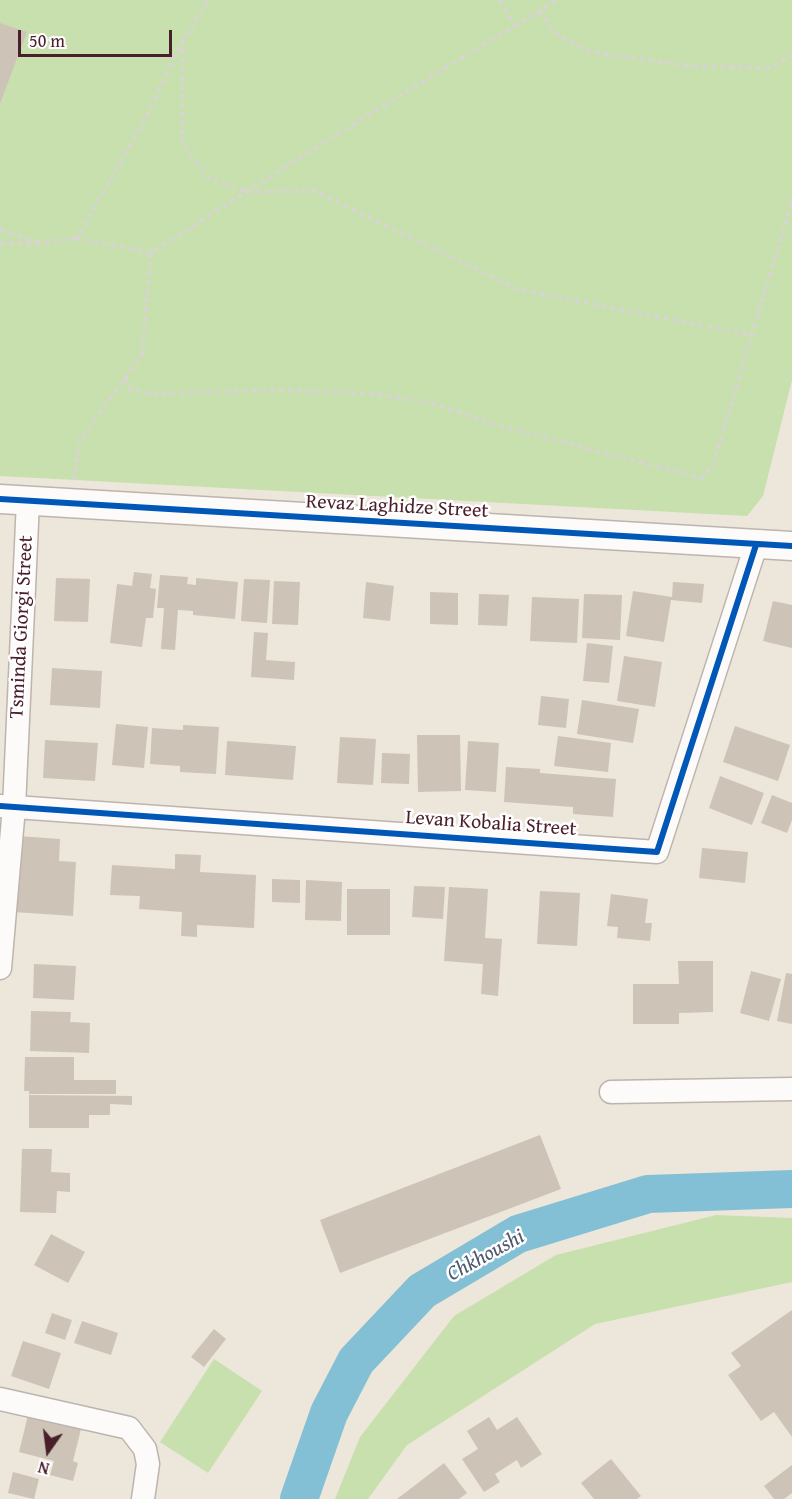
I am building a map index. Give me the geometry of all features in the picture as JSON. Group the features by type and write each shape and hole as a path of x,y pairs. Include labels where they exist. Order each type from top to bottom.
{"street":[{"name":"Revaz Laghidze Street","path":"0,499 792,546"},
{"name":"Tsminda Giorgi Street","path":"0,968 7,806 28,501"},
{"name":"Levan Kobalia Street","path":"7,806 657,852 756,545"},
{"path":"611,1092 792,1089"},
{"path":"0,1399 129,1428 145,1449 148,1464 143,1499"}],"path":[{"path":"77,238 145,119 183,40 208,0"},
{"path":"500,0 514,26"},
{"path":"0,243 40,243 77,238 151,254 557,0"},
{"path":"539,11 558,36 591,52 691,66 770,68 792,55"},
{"path":"183,40 182,144 210,179 247,192 315,191 517,289 750,335"},
{"path":"125,378 132,390 153,394 276,390 376,394 428,402 496,425 702,478 713,465 750,335 792,201"},
{"path":"0,229 40,243"},
{"path":"72,504 80,441 142,354 151,254"}],"green space":[{"path":"0,0 792,0 792,380 763,496 747,516 0,476"},
{"path":"716,1215 792,1218 792,1282 595,1324 407,1445 368,1499 335,1499 360,1437 454,1316 556,1255"},
{"path":"214,1359 262,1391 208,1473 160,1442"}],"building":[{"path":"0,23 27,32 0,104"},
{"path":"134,572 152,574 150,588 156,589 153,618 146,618 142,647 110,643 117,584 132,586"},
{"path":"160,575 188,577 187,584 196,585 196,578 238,582 235,619 193,615 193,611 178,610 175,650 161,649 164,608 157,608"},
{"path":"56,578 90,579 88,622 54,621"},
{"path":"244,579 270,580 267,623 241,621"},
{"path":"274,581 300,582 298,625 272,624"},
{"path":"366,582 394,586 390,621 363,618"},
{"path":"673,582 704,584 702,603 671,600 664,642 626,636 633,591 672,597"},
{"path":"430,592 458,593 458,625 430,624"},
{"path":"479,594 509,595 507,626 478,625"},
{"path":"584,594 622,595 620,640 582,638"},
{"path":"532,597 579,599 577,643 530,641"},
{"path":"773,601 792,605 792,648 763,641"},
{"path":"254,632 268,633 266,660 295,662 294,680 251,677"},
{"path":"587,643 613,646 609,683 583,681"},
{"path":"624,656 662,662 655,707 617,701"},
{"path":"52,668 102,671 100,708 50,705"},
{"path":"541,696 569,699 566,728 538,725"},
{"path":"582,700 639,709 633,743 577,734"},
{"path":"116,724 148,727 144,768 112,765"},
{"path":"183,725 219,727 216,774 180,772 180,766 150,764 152,728 183,730"},
{"path":"735,726 790,745 778,781 723,762"},
{"path":"417,735 460,735 461,791 418,792"},
{"path":"558,736 611,743 608,772 554,766"},
{"path":"340,737 376,739 373,785 337,783"},
{"path":"45,740 98,743 95,781 43,778"},
{"path":"227,741 296,746 293,780 225,775"},
{"path":"468,741 499,743 496,792 465,790"},
{"path":"382,753 410,754 409,784 381,783"},
{"path":"506,767 540,769 540,773 616,779 613,817 573,814 573,807 504,802"},
{"path":"720,776 764,793 752,825 709,808"},
{"path":"772,795 792,803 792,820 787,833 761,823"},
{"path":"18,836 60,839 59,861 76,862 73,916 14,912"},
{"path":"702,848 748,852 745,883 699,878"},
{"path":"175,854 201,855 200,872 256,875 254,928 197,925 197,937 181,936 182,912 139,909 140,896 110,895 112,865 175,869"},
{"path":"272,879 300,880 300,903 272,902"},
{"path":"306,880 342,882 341,921 305,920"},
{"path":"414,886 445,887 443,919 412,917"},
{"path":"449,887 488,889 485,938 502,939 498,996 481,994 483,964 444,961"},
{"path":"347,889 390,889 390,935 347,935"},
{"path":"540,891 580,893 577,946 537,944"},
{"path":"611,894 648,899 645,923 652,923 650,941 617,938 618,927 607,926"},
{"path":"678,961 713,961 713,1012 679,1013 679,1024 633,1024 633,984 679,984"},
{"path":"34,964 76,966 74,1000 33,998"},
{"path":"751,971 781,979 769,1021 740,1013"},
{"path":"786,973 792,974 792,1024 777,1021"},
{"path":"31,1011 71,1012 70,1022 90,1023 89,1053 30,1051"},
{"path":"25,1057 74,1057 74,1080 116,1080 116,1094 29,1094 29,1091 24,1091"},
{"path":"29,1095 132,1096 132,1105 110,1104 110,1115 89,1115 89,1128 29,1128"},
{"path":"540,1135 561,1189 340,1273 320,1220"},
{"path":"22,1149 52,1149 51,1172 70,1173 70,1192 57,1191 56,1213 20,1212"},
{"path":"51,1234 85,1252 68,1283 34,1265"},
{"path":"792,1310 792,1437 774,1412 761,1421 728,1375 741,1366 731,1353"},
{"path":"52,1313 72,1320 65,1340 45,1333"},
{"path":"82,1321 118,1333 111,1355 74,1343"},
{"path":"214,1329 226,1339 204,1367 191,1357"},
{"path":"23,1341 61,1353 49,1389 11,1376"},
{"path":"28,1415 81,1429 73,1461 78,1463 73,1481 50,1475 54,1461 19,1452"},
{"path":"489,1417 497,1430 517,1417 542,1454 521,1468 517,1460 495,1474 500,1482 484,1492 462,1459 478,1449 467,1431"},
{"path":"611,1459 641,1496 637,1499 594,1499 581,1483"},
{"path":"444,1463 467,1493 459,1499 397,1499"},
{"path":"792,1465 792,1493 784,1499 774,1499 764,1486"},
{"path":"13,1472 39,1479 34,1499 8,1493"}],"waterway":[{"name":"Chkhoushi","path":"299,1499 329,1413 356,1361 422,1291 518,1234 648,1194 792,1189"}],"cycle path":[{"path":"0,499 792,546"},
{"path":"0,806 657,852 756,545"}]}
